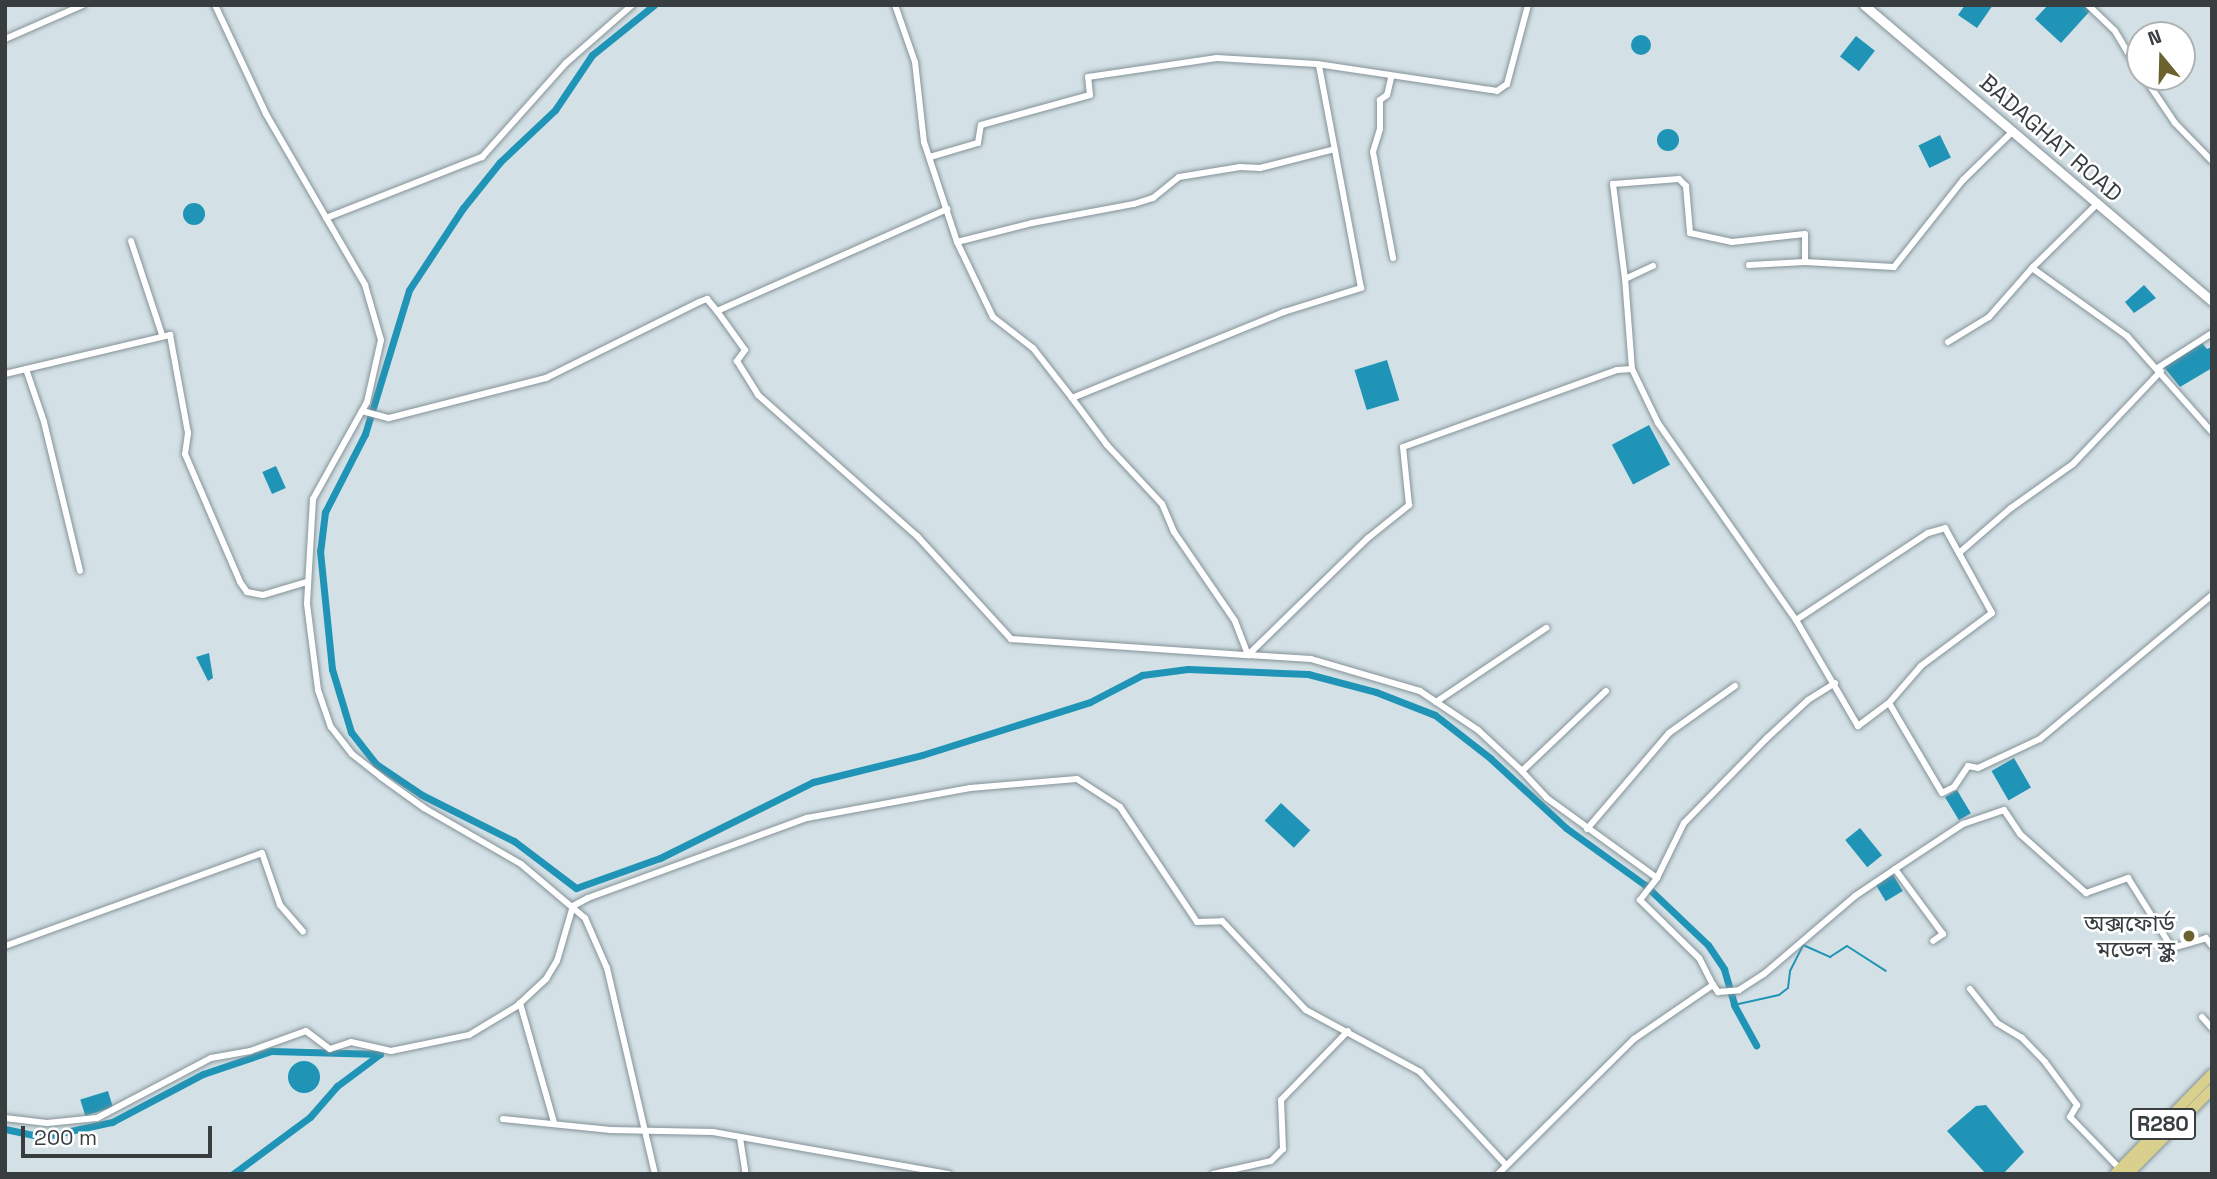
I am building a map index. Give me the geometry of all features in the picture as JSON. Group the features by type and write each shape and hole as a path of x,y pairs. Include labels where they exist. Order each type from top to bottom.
{"main road":[{"name":"BADAGHAT ROAD","path":"1864,5 2212,301"},
{"name":"R280","path":"2121,1172 2212,1074"},
{"name":"R280","path":"2121,1172 2212,1089"}],"street":[{"path":"5,39 83,5"},
{"path":"215,5 266,114 365,285 381,340 374,380 362,411 313,499 307,582 318,690 331,727 352,754 424,808 521,864 585,918 607,968 655,1174"},
{"path":"327,218 482,157 566,63 632,5"},
{"path":"895,5 915,62 924,142 957,242 993,317 1033,348 1107,445 1162,504 1174,532 1236,621 1248,655"},
{"path":"930,157 978,142 981,124 1090,95 1088,77 1217,58 1319,65 1391,78 1504,89 1528,5"},
{"path":"2088,5 2115,31 2126,49"},
{"path":"1072,398 1284,312 1361,288 1319,65"},
{"path":"1391,78 1387,95 1380,100 1380,129 1373,152 1393,258"},
{"path":"2153,91 2175,123 2212,161"},
{"path":"1749,265 1805,262 1894,267 1963,180 2013,131"},
{"path":"957,242 1032,223 1134,204 1153,198 1179,177 1240,166 1260,168 1335,149"},
{"path":"1796,620 1938,527 1945,528 1992,613 1921,666 1889,703 1858,726 1796,620 1658,423 1632,369 1614,184 1679,178 1686,186 1690,233 1732,242 1805,234 1805,262"},
{"path":"1948,342 1989,317 2033,267 2097,204"},
{"path":"717,312 947,209"},
{"path":"131,241 162,335"},
{"path":"1625,279 1653,266"},
{"path":"2033,267 2105,317 2160,369 2212,432"},
{"path":"362,411 380,418 445,406 545,378 707,299 745,350 737,360 758,395 918,537 1011,639 1311,659 1408,687 1478,730 1547,798 1655,880"},
{"path":"1959,553 2011,508 2073,464 2160,369 2212,333"},
{"path":"5,374 170,335 180,371 188,464 240,583 247,592 263,595 307,582"},
{"path":"26,369 44,422 80,571"},
{"path":"1248,655 1341,563 1409,505 1403,447 1618,370 1632,369"},
{"path":"1889,703 1944,793 1968,766 1978,768 2040,739 2212,595"},
{"path":"1436,702 1546,628"},
{"path":"1835,683 1777,728 1684,823 1655,880 1640,899 1699,958 1718,992 1738,990 1895,869 1963,824 2004,810 2020,834 2086,892 2128,878 2172,948 2206,938 2212,946"},
{"path":"1587,828 1669,733 1735,686"},
{"path":"1522,771 1606,691"},
{"path":"573,906 807,818 970,789 1077,779 1120,807 1197,922 1222,921 1306,1010 1420,1072 1506,1165"},
{"path":"5,946 262,853 280,905 303,931"},
{"path":"1895,869 1943,934 1933,942"},
{"path":"5,1118 47,1123 97,1118 211,1058 250,1051 306,1031 330,1049 351,1042 391,1051 469,1035 520,1003 557,961 573,906"},
{"path":"1498,1174 1634,1039 1713,985"},
{"path":"1970,989 1997,1023 2022,1038 2045,1062 2077,1105 2070,1117 2121,1172"},
{"path":"520,1003 554,1122"},
{"path":"2202,1017 2212,1028"},
{"path":"1213,1174 1271,1161 1283,1149 1281,1100 1348,1031"},
{"path":"503,1119 554,1122 610,1130 646,1129 740,1138 949,1174"},
{"path":"740,1138 746,1174"}],"water":[{"path":"1965,5 1993,5 1977,28 1958,15"},
{"path":"2048,5 2084,5 2090,11 2061,43 2035,19"},
{"path":"1641,35 1648,38 1651,45 1648,52 1641,55 1634,52 1631,45 1634,38"},
{"path":"1856,36 1875,51 1859,71 1840,56"},
{"path":"1668,129 1676,132 1679,140 1676,148 1668,151 1660,148 1657,140 1660,132"},
{"path":"1940,135 1951,157 1929,168 1918,146"},
{"path":"194,203 202,206 205,214 202,222 194,225 186,222 183,214 186,206"},
{"path":"2144,285 2156,298 2134,313 2125,302"},
{"path":"2202,343 2207,349 2212,347 2212,368 2180,387 2164,367"},
{"path":"1387,360 1399,400 1367,410 1354,370"},
{"path":"1649,425 1670,465 1633,484 1612,445"},
{"path":"276,466 286,488 272,494 262,472"},
{"path":"209,653 213,678 208,681 196,657"},
{"path":"2014,758 2031,787 2008,800 1991,771"},
{"path":"1957,790 1971,813 1959,820 1945,797"},
{"path":"1281,803 1310,830 1294,848 1265,821"},
{"path":"1860,828 1882,855 1867,867 1845,840"},
{"path":"1892,873 1903,891 1886,901 1875,883"},
{"path":"304,1061 316,1065 320,1077 316,1089 304,1093 292,1089 288,1077 292,1065"},
{"path":"108,1091 113,1107 85,1116 80,1099"},
{"path":"1986,1105 2024,1152 2003,1174 1986,1174 1947,1131 1976,1106"}],"waterway":[{"path":"654,5 592,55 555,110 500,162 463,208 409,290 365,434 325,512 320,551 332,669 351,732 376,764 422,795 514,841 576,888 660,858 813,782 922,755 1090,702 1142,675 1188,669 1308,674 1376,692 1435,715 1490,758 1566,828 1645,885 1708,945 1724,969 1734,1005 1756,1045"},
{"path":"1734,1005 1779,995 1788,988 1790,971 1803,945 1830,957 1847,946 1886,971"},
{"path":"5,1129 42,1137 112,1122 203,1074 271,1051 380,1054 337,1086 310,1117 233,1174"}],"place":[{"name":"অক্সফোর্ড মডেল স্কুল","path":"2189,936"}]}
